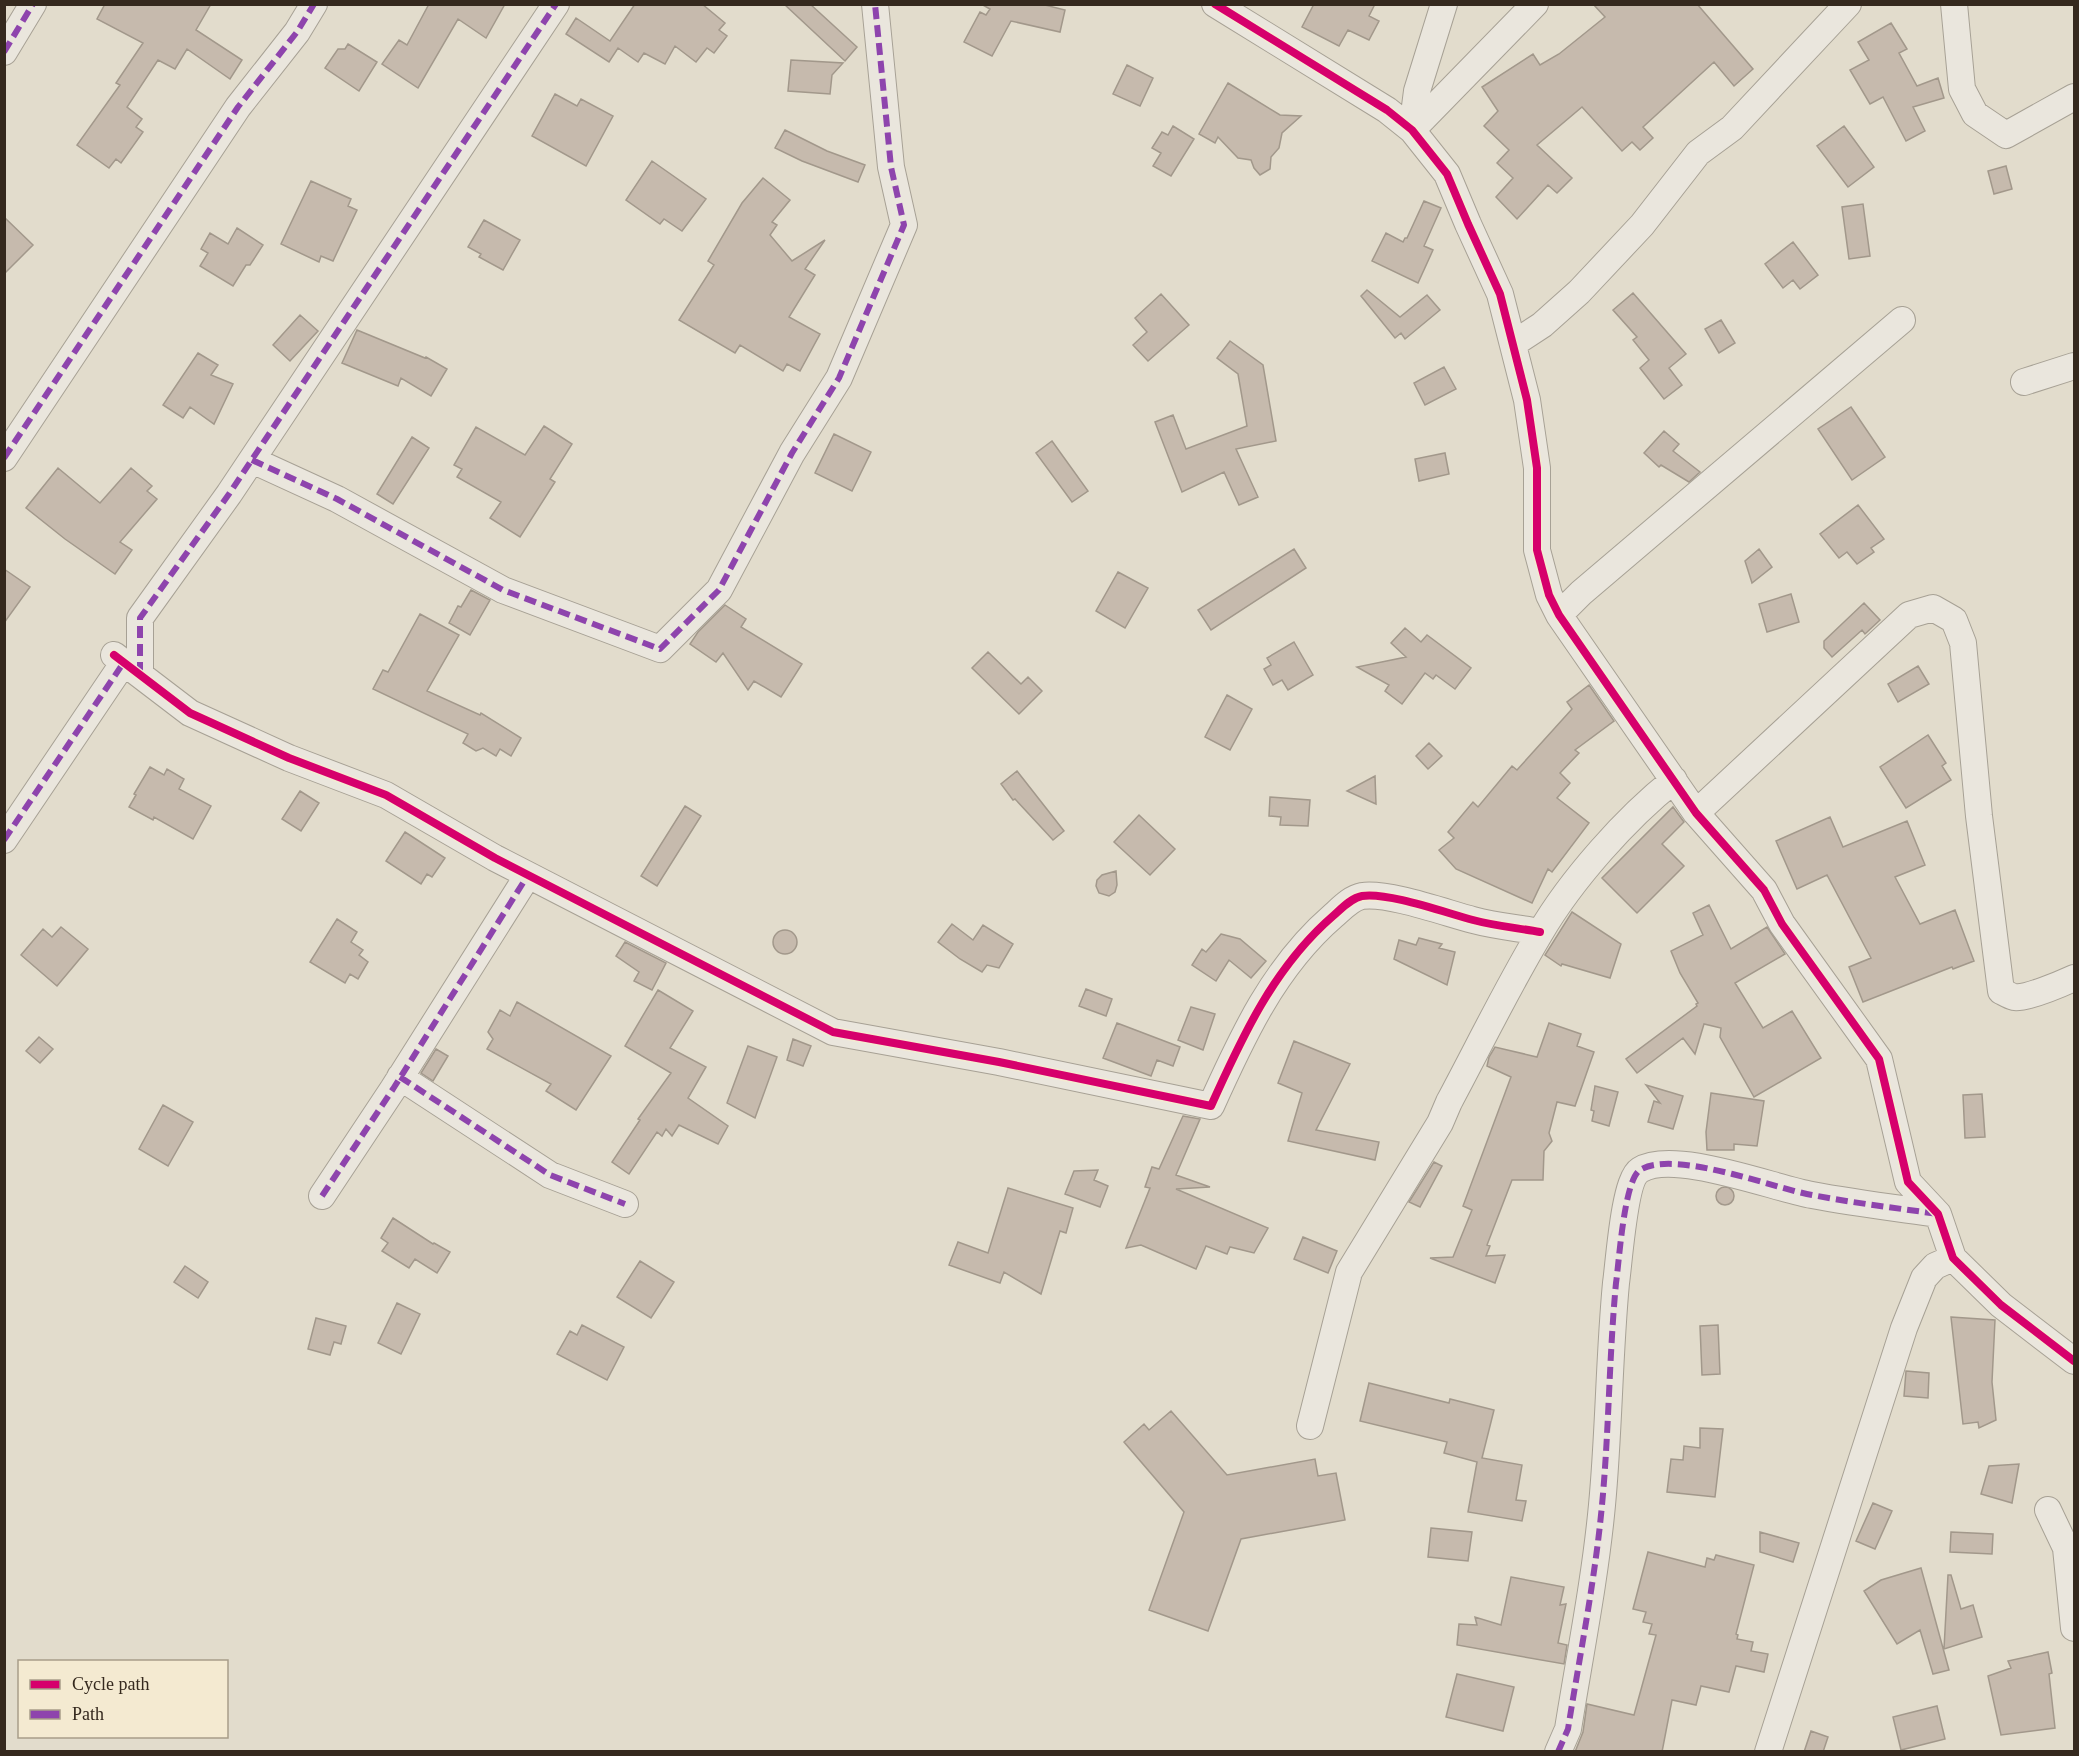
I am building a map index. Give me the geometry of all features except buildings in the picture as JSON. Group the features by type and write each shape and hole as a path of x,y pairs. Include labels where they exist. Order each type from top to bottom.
{"street":[{"path":"4,52 33,4"},
{"path":"4,458 238,107 297,32 314,4"},
{"path":"4,840 126,664 140,618 229,494 556,4"},
{"path":"252,460 337,500 503,590 660,649 719,590 792,453 839,378 904,225 891,167 875,4"},
{"path":"1215,4 1387,110 1412,130 1447,174 1500,294 1527,400 1537,468 1537,550 1549,595 1559,615 1696,813 1764,890 1782,924 1879,1059 1908,1182 1938,1214 1953,1257 2001,1305 2074,1361"},
{"path":"1412,130 1417,91 1444,4"},
{"path":"1412,130 1535,4"},
{"path":"1513,345 1542,325 1579,292 1642,225 1698,153 1732,128 1848,4"},
{"path":"1954,4 1962,89 1975,114 2007,135 2074,97"},
{"path":"1387,110 1417,91"},
{"path":"1559,615 1590,585 1902,320"},
{"path":"2024,382 2074,366"},
{"path":"1696,813 1909,615 1932,608 1954,620 1963,643 1978,816 2001,991 2015,998 2074,978"},
{"path":"126,664 190,713 289,758 386,795 528,875 833,1032 999,1062 1211,1106 1248,1028 1276,979 1326,922 1353,900 1366,896 1387,898 1475,921 1540,932"},
{"path":"1310,1426 1349,1272 1440,1122 1540,932 1570,889 1604,849 1644,804 1674,780"},
{"path":"322,1196 528,875"},
{"path":"400,1077 550,1175 625,1204"},
{"path":"1558,1752 1568,1729 1602,1508 1610,1407 1613,1313 1622,1234 1632,1178 1641,1170 1665,1164 1704,1167 1811,1195 1938,1214"},
{"path":"1768,1752 1904,1328 1924,1278 1935,1266 1953,1257"},
{"path":"2048,1510 2070,1547 2074,1628"}],"marked path":[{"path":"4,52 33,4"},
{"path":"4,458 238,107 297,32 314,4"},
{"path":"140,674 140,618 229,494 556,4"},
{"path":"252,460 337,499 503,590 660,649 719,590 792,453 839,378 904,225 891,167 875,4"},
{"path":"4,840 124,662"},
{"path":"322,1196 393,1089 528,875"},
{"path":"400,1077 550,1175 625,1204"},
{"path":"1558,1752 1568,1729 1599,1533 1616,1283 1626,1205 1634,1177 1640,1170 1656,1165 1676,1164 1724,1172 1812,1195 1938,1214"}],"cycle path":[{"path":"1215,4 1387,110 1412,130 1447,174 1500,294 1527,400 1537,468 1537,550 1549,595 1559,615 1696,813 1764,890 1782,924 1879,1059 1908,1182 1938,1214 1953,1258 2001,1305 2074,1361"},
{"path":"114,655 190,713 289,758 386,795 495,858 833,1032 999,1062 1211,1106 1248,1029 1277,980 1312,936 1354,899 1362,896 1387,897 1481,922 1540,932"}]}
